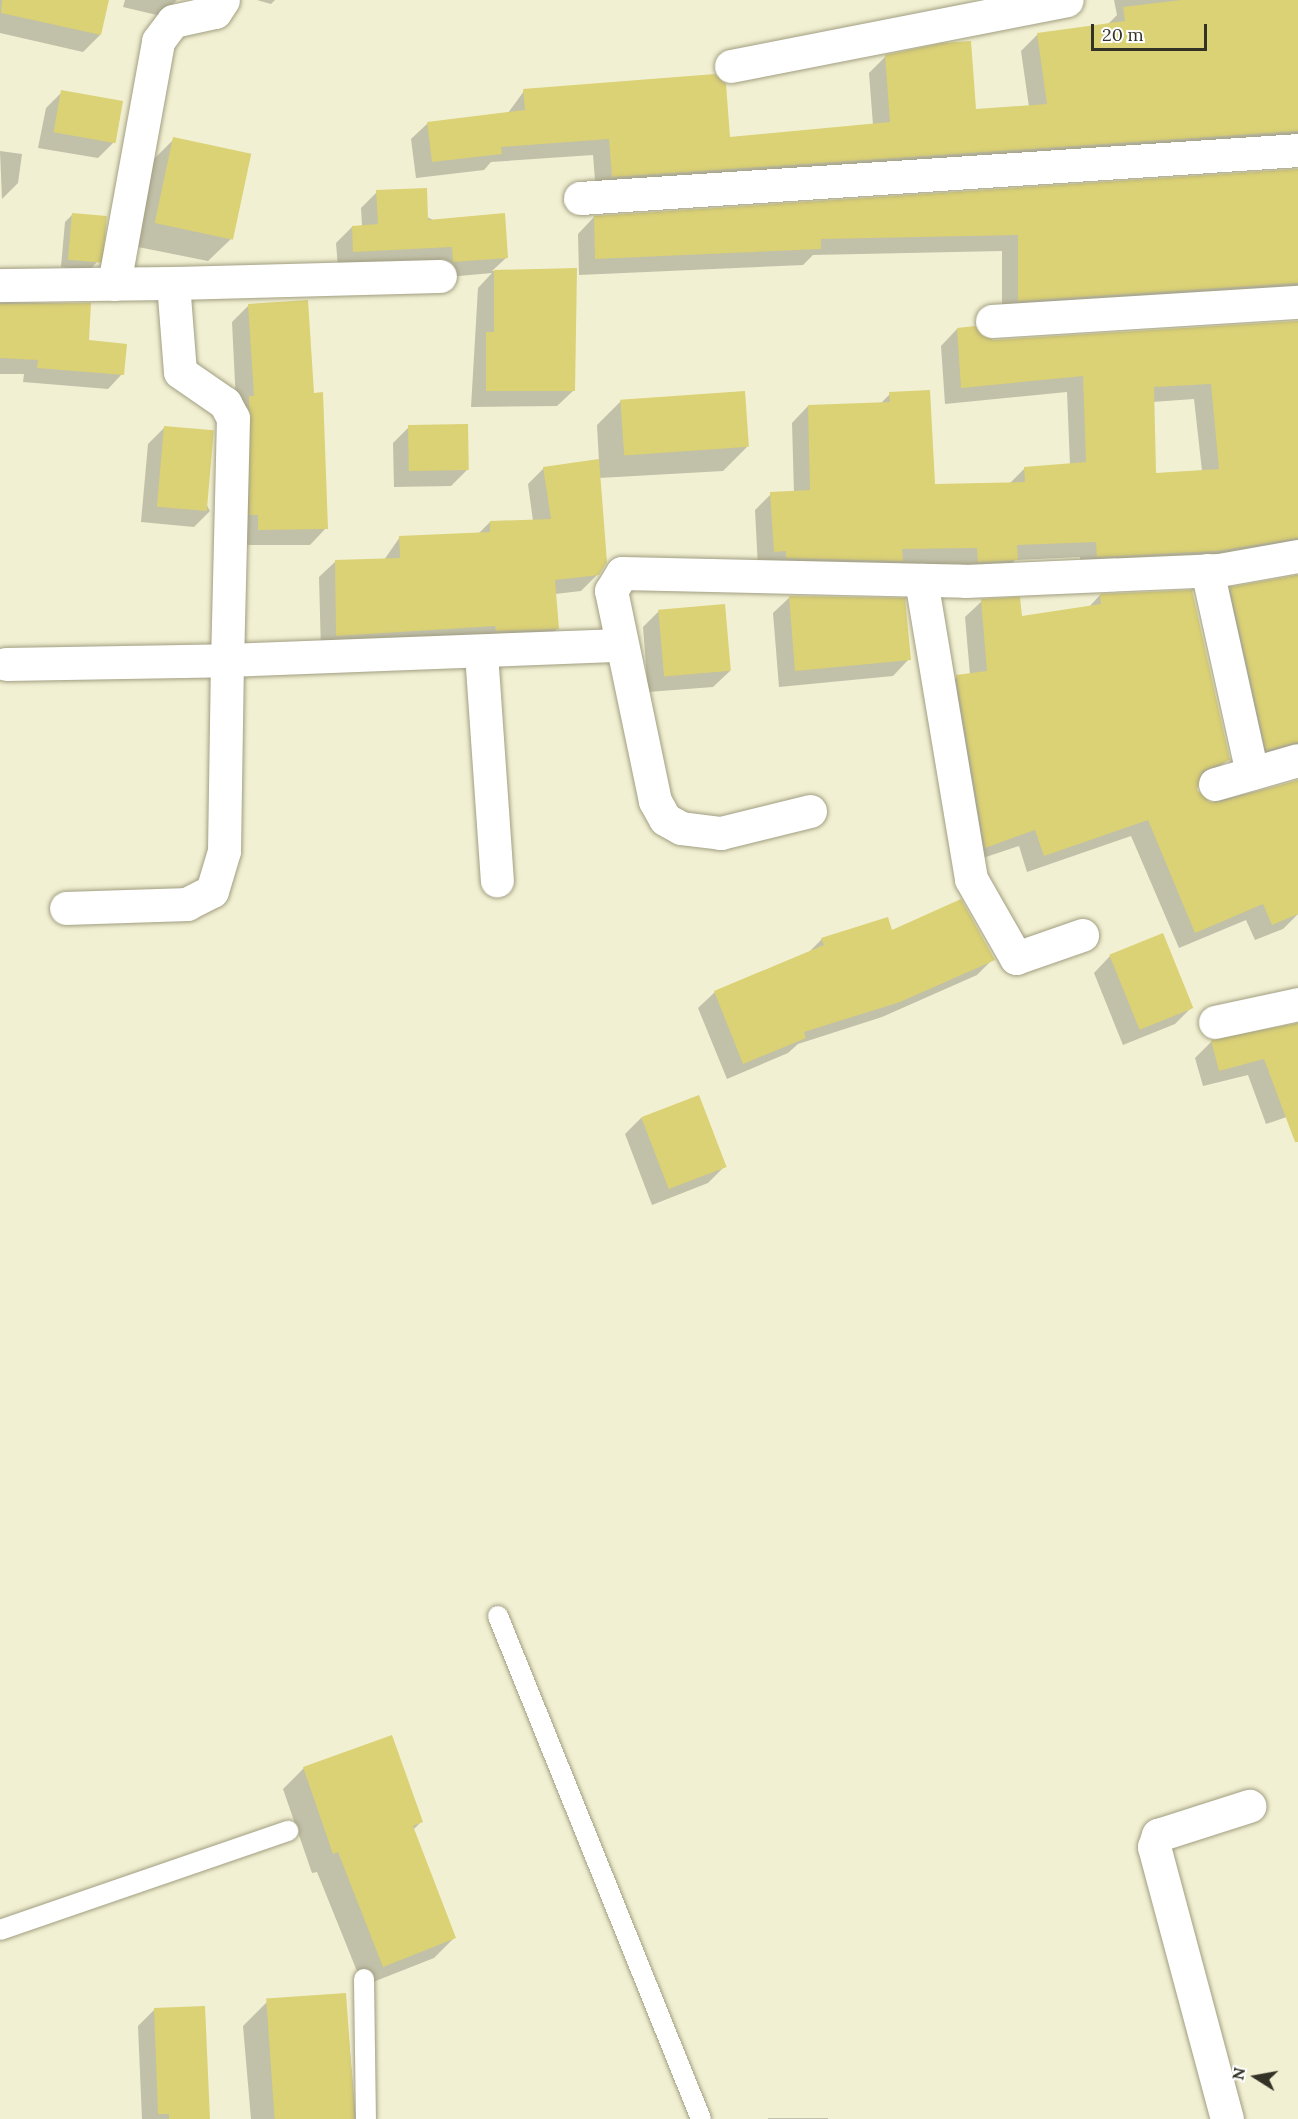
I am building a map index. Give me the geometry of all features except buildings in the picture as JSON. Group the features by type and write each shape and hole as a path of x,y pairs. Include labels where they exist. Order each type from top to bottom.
{"street":[{"path":"114,284 158,41 173,21 215,12 223,0"},
{"path":"731,66 1067,0"},
{"path":"580,198 1298,150"},
{"path":"0,285 440,276"},
{"path":"66,908 187,904 212,891 224,851 233,418 225,403 180,372 173,282"},
{"path":"992,321 1298,302"},
{"path":"810,811 721,833 681,828 665,819 655,801 611,591 622,573 921,580 1207,570 1298,556"},
{"path":"1207,570 1252,773"},
{"path":"921,580 971,879 1016,958 1082,935"},
{"path":"6,664 481,653 621,645"},
{"path":"481,653 497,880"},
{"path":"1215,784 1298,760"},
{"path":"1215,1022 1298,1004"},
{"path":"1227,2119 1154,1847 1158,1835 1249,1806"}],"lane":[{"path":"498,1616 701,2119"},
{"path":"0,1930 288,1831"},
{"path":"364,1979 366,2119"}]}
